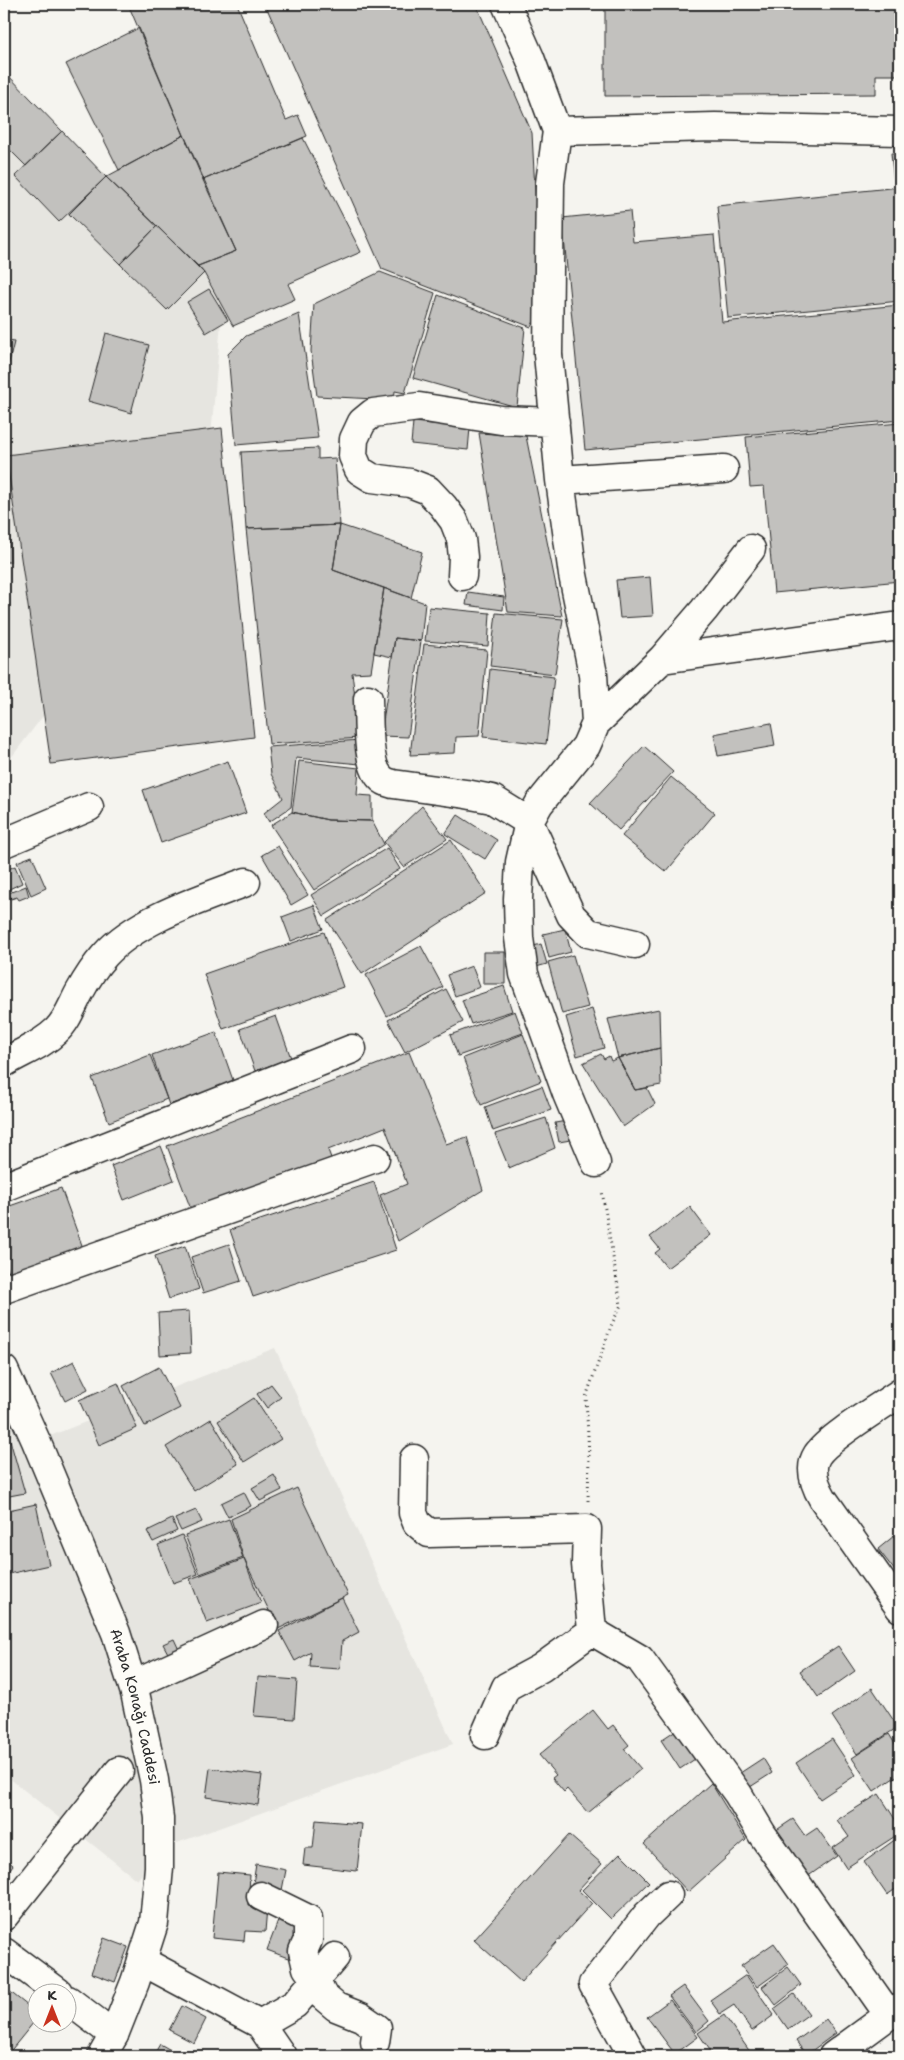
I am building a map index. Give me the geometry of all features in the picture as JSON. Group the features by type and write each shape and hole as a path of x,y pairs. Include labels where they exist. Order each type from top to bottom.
{"street":[{"path":"506,4 530,58 557,131 550,183 548,344 560,480 572,576 593,674 596,723"},
{"path":"557,131 715,127 900,131"},
{"path":"462,576 463,557 461,539 454,521 428,490 410,483 372,478 359,470 353,456 354,439 362,422 373,413 420,407 501,420 555,422"},
{"path":"560,480 724,469"},
{"path":"596,1163 568,1094 524,974 519,938 518,899 520,862 529,822 539,804 586,746 596,723 662,658 704,610 751,549"},
{"path":"662,658 900,626"},
{"path":"368,699 370,750 376,771 382,780 393,784 492,799 529,822 571,914 588,933 635,944"},
{"path":"4,842 89,807"},
{"path":"4,1063 34,1048 56,1031 68,1016 81,990 105,954 125,938 149,922 174,910 246,882"},
{"path":"4,1187 352,1049"},
{"path":"4,1289 375,1158"},
{"name":"Araba Konağı Caddesi","path":"4,1370 92,1572 116,1633 133,1685 154,1780 159,1818 159,1868 154,1923 142,1961 108,2045"},
{"path":"900,1393 834,1440 816,1456 813,1471 815,1486 823,1499 900,1608"},
{"path":"414,1459 413,1513 417,1523 429,1534 587,1529 586,1564 592,1631"},
{"path":"133,1685 264,1625"},
{"path":"485,1735 506,1688 540,1668 592,1631"},
{"path":"592,1631 640,1659 738,1794 762,1834 894,2011 833,2056"},
{"path":"4,1916 119,1771"},
{"path":"633,2056 593,1984 647,1915 668,1895"},
{"path":"261,1896 308,1920 308,1940 303,1950 307,1968 324,1996 336,2007 361,2017 377,2028 375,2042"},
{"path":"4,1952 44,1982"},
{"path":"260,2024 295,2004 335,1957"},
{"path":"142,1961 260,2024 282,2056"},
{"path":"78,2011 108,2045"}],"path":[{"path":"587,1529 590,1456 586,1397 611,1326 621,1304 617,1272 611,1252 605,1204 596,1163"}],"shaded area":[{"path":"4,127 226,265 205,504 4,767"},
{"path":"275,1348 453,1744 163,1848 137,1880 4,1774 4,1370 37,1441"}],"building":[{"path":"128,4 237,4 286,120 298,115 307,136 203,180"},
{"path":"265,4 476,4 532,133 541,308 531,327 382,269"},
{"path":"605,4 900,4 900,75 876,75 876,94 605,96"},
{"path":"139,28 184,135 119,170 66,64"},
{"path":"4,71 62,131 26,166 4,144"},
{"path":"62,131 106,177 59,222 15,176"},
{"path":"184,135 236,251 198,266 106,177"},
{"path":"303,138 361,252 288,284 295,299 233,326 204,273 198,266 236,251 203,180"},
{"path":"891,153 900,153 900,183 894,183"},
{"path":"106,177 157,226 120,264 69,214"},
{"path":"900,187 900,301 728,318 717,206"},
{"path":"630,211 633,242 714,235 722,322 900,305 900,420 585,450 562,218"},
{"path":"157,226 204,273 167,310 120,264"},
{"path":"380,272 435,293 405,393 395,391 394,400 317,396 311,351 314,304"},
{"path":"209,289 228,320 206,333 187,302"},
{"path":"438,295 525,328 517,407 413,378"},
{"path":"299,314 318,438 236,445 228,354 246,336"},
{"path":"106,333 149,345 131,413 88,401"},
{"path":"4,340 14,342 4,383"},
{"path":"413,422 470,428 468,450 411,444"},
{"path":"900,423 900,581 774,593 764,486 750,487 746,437"},
{"path":"222,428 254,737 51,764 6,455"},
{"path":"479,433 526,436 562,616 508,612"},
{"path":"318,448 318,459 335,458 340,525 246,529 241,452"},
{"path":"340,525 333,570 384,588 371,672 352,673 360,738 269,744 246,529"},
{"path":"340,525 422,552 411,598 333,570"},
{"path":"4,530 9,530 10,562 4,562"},
{"path":"650,577 653,616 620,618 616,580"},
{"path":"384,588 425,603 421,641 395,638 392,657 374,653"},
{"path":"468,592 504,597 503,610 466,605"},
{"path":"429,607 490,613 488,646 425,641"},
{"path":"496,613 563,619 555,674 490,666"},
{"path":"395,638 421,641 408,737 381,736"},
{"path":"424,644 487,650 479,736 456,737 455,753 410,755"},
{"path":"490,669 554,677 546,744 483,737"},
{"path":"771,723 775,746 718,756 714,734"},
{"path":"360,740 360,764 296,758 291,807 269,822 264,813 283,798 271,774 268,747"},
{"path":"644,746 673,772 619,830 590,803"},
{"path":"228,761 246,813 161,843 143,790"},
{"path":"299,761 359,768 357,795 372,796 372,821 328,820 292,812"},
{"path":"671,777 715,813 666,872 622,836"},
{"path":"422,806 447,839 404,867 384,842"},
{"path":"292,812 328,820 372,821 384,844 314,890 271,825"},
{"path":"458,815 497,840 485,859 445,834"},
{"path":"451,840 486,893 362,974 327,920"},
{"path":"278,846 308,895 291,905 262,855"},
{"path":"387,848 400,869 324,916 311,895"},
{"path":"32,856 46,888 31,895 17,862"},
{"path":"15,866 22,883 7,890 4,882 4,871"},
{"path":"26,886 29,896 19,900 17,897 11,899 9,893"},
{"path":"314,905 323,929 291,941 282,917"},
{"path":"565,929 571,952 549,958 543,934"},
{"path":"324,932 343,987 223,1029 204,974"},
{"path":"541,944 547,964 536,967 530,947"},
{"path":"421,946 443,987 387,1016 366,975"},
{"path":"483,952 505,952 505,984 483,984"},
{"path":"573,955 588,1007 562,1014 548,962"},
{"path":"472,966 480,987 455,996 447,975"},
{"path":"504,986 512,1011 471,1024 462,1000"},
{"path":"446,989 463,1022 405,1052 388,1020"},
{"path":"592,1009 604,1048 577,1056 566,1017"},
{"path":"659,1009 660,1048 618,1058 608,1019"},
{"path":"515,1011 523,1033 458,1056 450,1035"},
{"path":"276,1016 291,1058 255,1071 240,1029"},
{"path":"216,1032 234,1083 169,1105 152,1055"},
{"path":"523,1034 541,1081 481,1105 463,1058"},
{"path":"660,1048 661,1085 635,1090 618,1058"},
{"path":"409,1052 446,1144 467,1137 483,1190 398,1241 380,1195 407,1184 385,1127 328,1150 331,1158 192,1212 167,1146"},
{"path":"601,1054 604,1059 609,1056 611,1061 618,1058 635,1090 647,1088 655,1104 623,1127 583,1063"},
{"path":"150,1055 167,1099 109,1122 92,1078"},
{"path":"542,1086 551,1110 493,1131 485,1107"},
{"path":"546,1118 555,1148 509,1168 495,1134"},
{"path":"573,1120 576,1139 559,1142 555,1123"},
{"path":"161,1146 174,1180 124,1200 111,1166"},
{"path":"374,1182 396,1250 253,1297 230,1230"},
{"path":"61,1188 83,1248 9,1274 4,1258 4,1208"},
{"path":"690,1207 711,1235 667,1268 655,1253 660,1249 650,1237"},
{"path":"229,1244 241,1281 203,1293 191,1257"},
{"path":"185,1246 199,1289 169,1299 155,1256"},
{"path":"189,1311 191,1353 160,1355 158,1313"},
{"path":"74,1361 88,1389 65,1401 51,1373"},
{"path":"159,1367 180,1408 145,1426 123,1386"},
{"path":"118,1383 137,1428 99,1445 79,1400"},
{"path":"271,1384 281,1397 267,1408 257,1394"},
{"path":"254,1398 281,1439 244,1462 218,1421"},
{"path":"211,1419 238,1464 194,1491 166,1447"},
{"path":"6,1426 25,1493 4,1497 4,1428"},
{"path":"274,1475 282,1490 260,1501 252,1488"},
{"path":"297,1488 348,1595 278,1629 244,1559 231,1519"},
{"path":"244,1492 251,1506 228,1517 221,1503"},
{"path":"36,1504 49,1565 4,1575 4,1511"},
{"path":"196,1510 202,1522 181,1531 175,1519"},
{"path":"172,1519 177,1531 153,1542 147,1531"},
{"path":"229,1519 243,1558 200,1574 185,1535"},
{"path":"900,1531 900,1576 899,1576 878,1549"},
{"path":"182,1535 198,1574 173,1583 158,1545"},
{"path":"244,1559 261,1603 207,1623 190,1579"},
{"path":"342,1598 359,1632 342,1641 340,1669 310,1667 311,1652 295,1661 279,1631"},
{"path":"174,1639 180,1652 170,1657 163,1644"},
{"path":"838,1646 855,1671 818,1697 800,1671"},
{"path":"258,1677 297,1680 294,1719 254,1716"},
{"path":"872,1688 898,1727 857,1754 832,1716"},
{"path":"593,1710 608,1729 613,1725 629,1745 624,1749 641,1769 588,1813 567,1789 564,1792 552,1778 556,1775 539,1755"},
{"path":"679,1728 698,1757 680,1769 661,1740"},
{"path":"889,1734 900,1752 900,1774 874,1791 852,1758"},
{"path":"832,1739 856,1775 820,1799 796,1763"},
{"path":"763,1758 772,1773 747,1789 737,1775"},
{"path":"210,1768 262,1775 258,1805 206,1797"},
{"path":"711,1783 746,1840 688,1892 644,1844"},
{"path":"879,1794 900,1827 900,1833 846,1868 833,1848 849,1837 837,1820"},
{"path":"793,1819 805,1836 817,1828 837,1856 807,1877 775,1831"},
{"path":"316,1820 362,1824 357,1871 303,1865 305,1848 313,1848"},
{"path":"569,1835 602,1864 578,1890 592,1903 521,1982 474,1940"},
{"path":"900,1836 900,1886 887,1895 864,1862"},
{"path":"620,1853 649,1882 611,1919 582,1890"},
{"path":"4,1858 13,1865 4,1877"},
{"path":"256,1864 286,1870 282,1890 253,1884"},
{"path":"218,1872 250,1875 248,1905 267,1907 265,1932 245,1931 244,1941 212,1938"},
{"path":"280,1916 302,1925 288,1958 267,1950"},
{"path":"104,1938 128,1947 115,1982 91,1973"},
{"path":"774,1943 789,1964 757,1987 741,1966"},
{"path":"788,1967 801,1985 776,2005 762,1987"},
{"path":"746,1975 774,2015 752,2031 734,2005 720,2014 710,2000"},
{"path":"683,1986 709,2021 696,2032 669,1996"},
{"path":"4,1987 28,2006 28,2029 8,2054 4,2051"},
{"path":"794,1994 809,2014 788,2029 774,2009"},
{"path":"670,2000 698,2037 675,2054 647,2017"},
{"path":"182,2006 206,2019 194,2043 169,2030"},
{"path":"724,2015 753,2056 714,2056 698,2033"},
{"path":"826,2019 836,2033 806,2055 796,2041"},
{"path":"160,2044 181,2056 153,2056"}]}
